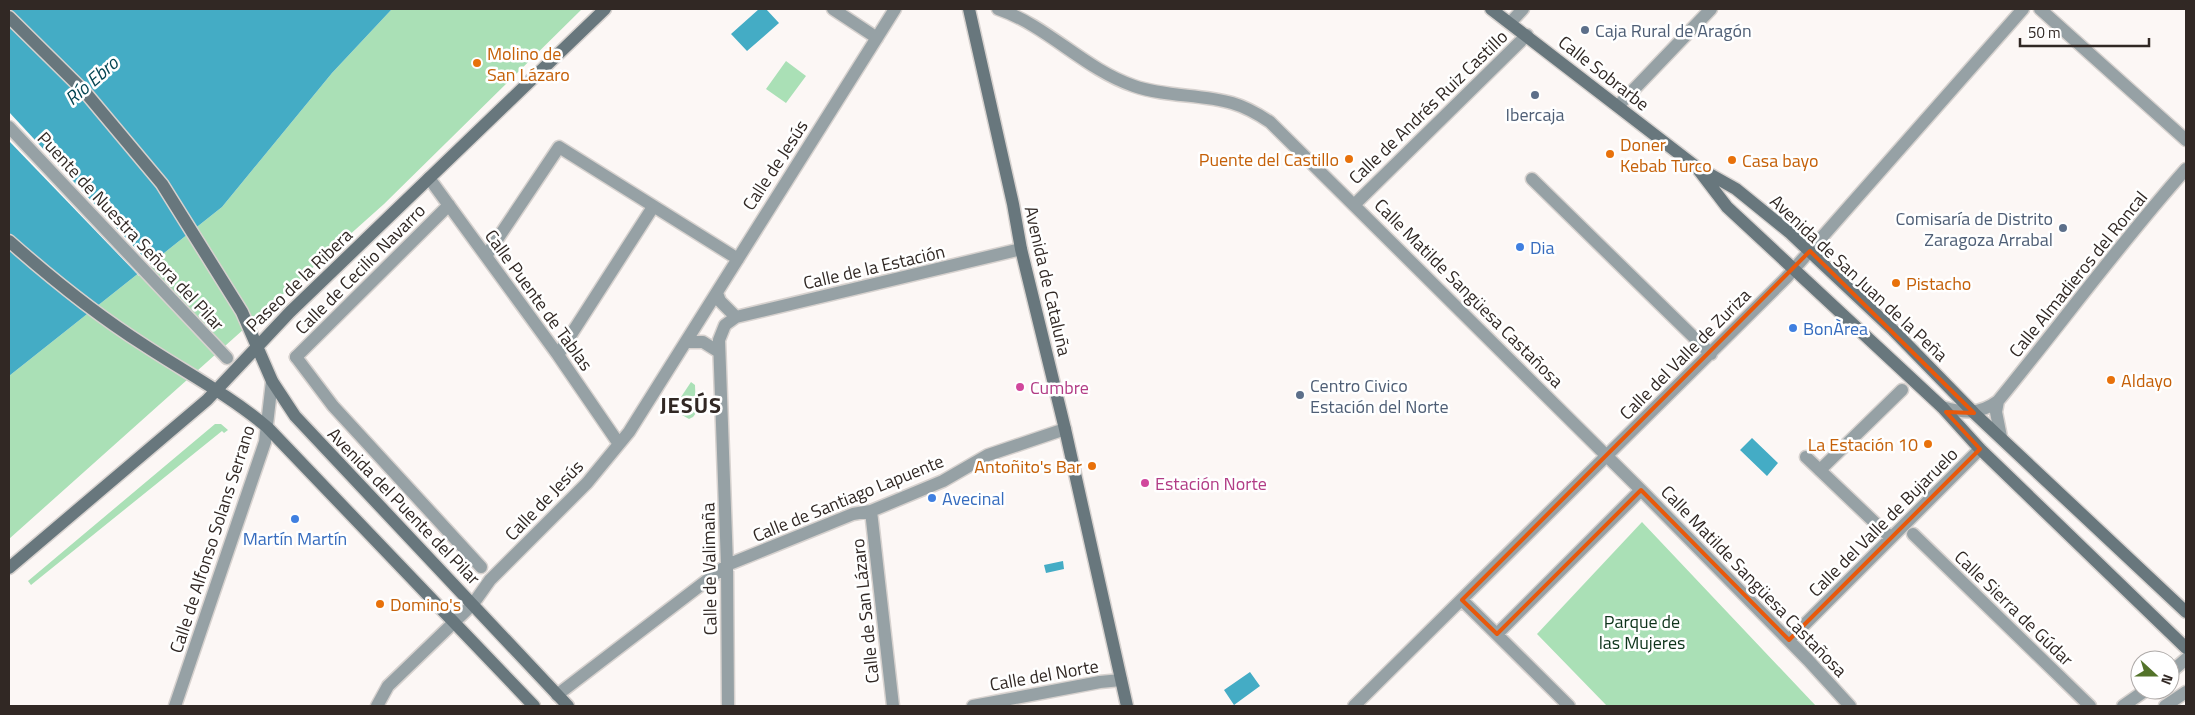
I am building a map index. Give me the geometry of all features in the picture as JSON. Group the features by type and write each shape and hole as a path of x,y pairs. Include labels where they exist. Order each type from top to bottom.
{"main road":[{"name":"Paseo de la Ribera","path":"9,568 216,390 256,346 605,9"},
{"name":"Avenida de Cataluña","path":"969,9 1013,204 1021,249 1065,429 1127,706"},
{"name":"Calle Sobrarbe","path":"1491,9 1695,166"},
{"name":"Puente de Nuestra Señora del Pilar","path":"9,17 85,92 162,184 242,312"},
{"name":"Avenida de San Juan de la Peña","path":"1695,166 1736,189 1810,251 1893,330 1974,413 2186,612"},
{"path":"1695,166 1727,206 1942,407 1980,449 2186,648"},
{"path":"9,241 62,288 104,319 216,390 267,427 534,706"},
{"name":"Avenida del Puente del Pilar","path":"242,312 272,381 295,416 568,706"}],"street":[{"path":"833,9 877,38"},
{"name":"Calle de Jesús","path":"377,706 388,686 473,604 490,580 587,483 619,444 687,342 896,9"},
{"name":"Calle Matilde Sangüesa Castañosa","path":"998,9 1032,24 1097,69 1135,87 1162,93 1232,103 1251,110 1270,122 1641,490 1789,640 1850,706"},
{"path":"1510,23 1523,9"},
{"path":"1618,106 1711,9"},
{"name":"Calle del Valle de Zuriza","path":"1354,706 1711,354 1794,269 2023,9"},
{"path":"2040,9 2186,140"},
{"name":"Calle de Andrés Ruiz Castillo","path":"1354,204 1527,36"},
{"name":"Puente de Nuestra Señora del Pilar","path":"9,127 228,358"},
{"path":"486,256 559,147 738,258"},
{"name":"Calle Almadieros del Roncal","path":"1974,413 1998,401 2076,306 2132,230 2186,170"},
{"name":"Calle Puente de Tablas","path":"429,178 558,355 619,444"},
{"path":"1532,180 1711,354"},
{"name":"Calle de Cecilio Navarro","path":"296,358 449,205"},
{"path":"558,355 653,207"},
{"name":"Calle de la Estación","path":"736,317 1021,249"},
{"path":"717,294 720,301 736,317 722,330 719,340 719,352"},
{"path":"687,342 703,342 719,352"},
{"name":"Calle de Valimaña","path":"719,352 727,566 728,706"},
{"name":"Avenida del Puente del Pilar","path":"296,358 333,406 481,567"},
{"name":"Calle de Alfonso Solans Serrano","path":"175,706 265,442 272,381"},
{"path":"1820,470 1902,390"},
{"path":"1998,401 1996,412 2001,437"},
{"path":"1942,407 1974,413"},
{"name":"Calle de Santiago Lapuente","path":"557,694 727,566 853,514 871,511 942,481 988,455 1065,429"},
{"name":"Calle del Valle de Bujaruelo","path":"1789,640 1980,449"},
{"path":"1806,457 1891,538"},
{"path":"1497,634 1641,490"},
{"name":"Calle de San Lázaro","path":"871,511 893,706"},
{"name":"Calle Sierra de Gúdar","path":"1913,534 2090,706"},
{"path":"1462,600 1569,706"},
{"name":"Calle del Norte","path":"973,706 1100,682 1121,680"},
{"path":"2165,706 2186,692"}],"highlighted area":[{"path":"1810,251 1974,413 1946,412 1980,449 1789,640 1641,490 1497,634 1462,600"}],"green space":[{"path":"392,9 582,9 384,204 9,539 9,376 222,207 332,73"},
{"path":"786,61 806,76 786,103 766,89"},
{"path":"691,382 695,385 696,413 689,419 682,415 681,397"},
{"path":"215,424 221,424 228,430 224,433 222,431 31,585 28,581"},
{"name":"Parque de las Mujeres","path":"1642,522 1816,706 1607,706 1537,634"}],"water":[{"name":"Río Ebro","path":"9,9 392,9 332,73 222,207 9,376"},
{"path":"759,9 766,9 779,23 747,51 731,34"},
{"path":"1752,438 1778,463 1767,476 1740,450"},
{"path":"1063,561 1064,569 1046,573 1044,565"},
{"path":"1250,672 1260,686 1234,705 1224,690"}],"pier":[{"path":"9,112 152,266 139,276 9,141"}],"place":[{"name":"Caja Rural de Aragón","path":"1585,30"},
{"name":"Molino de San Lázaro","path":"477,63"},
{"name":"Ibercaja","path":"1535,95"},
{"name":"Doner Kebab Turco","path":"1610,154"},
{"name":"Puente del Castillo","path":"1349,159"},
{"name":"Casa bayo","path":"1732,160"},
{"name":"Comisaría de Distrito Zaragoza Arrabal","path":"2063,228"},
{"name":"Dia","path":"1520,247"},
{"name":"Pistacho","path":"1896,283"},
{"name":"BonÀrea","path":"1793,328"},
{"name":"Aldayo","path":"2111,380"},
{"name":"Cumbre","path":"1020,387"},
{"name":"Centro Civico Estación del Norte","path":"1300,395"},
{"name":"La Estación 10","path":"1928,444"},
{"name":"Antoñito's Bar","path":"1092,466"},
{"name":"Estación Norte","path":"1145,483"},
{"name":"Avecinal","path":"932,498"},
{"name":"Martín Martín","path":"295,519"},
{"name":"Domino's","path":"380,604"}],"district":[{"name":"JESÚS","path":"691,405"}]}
